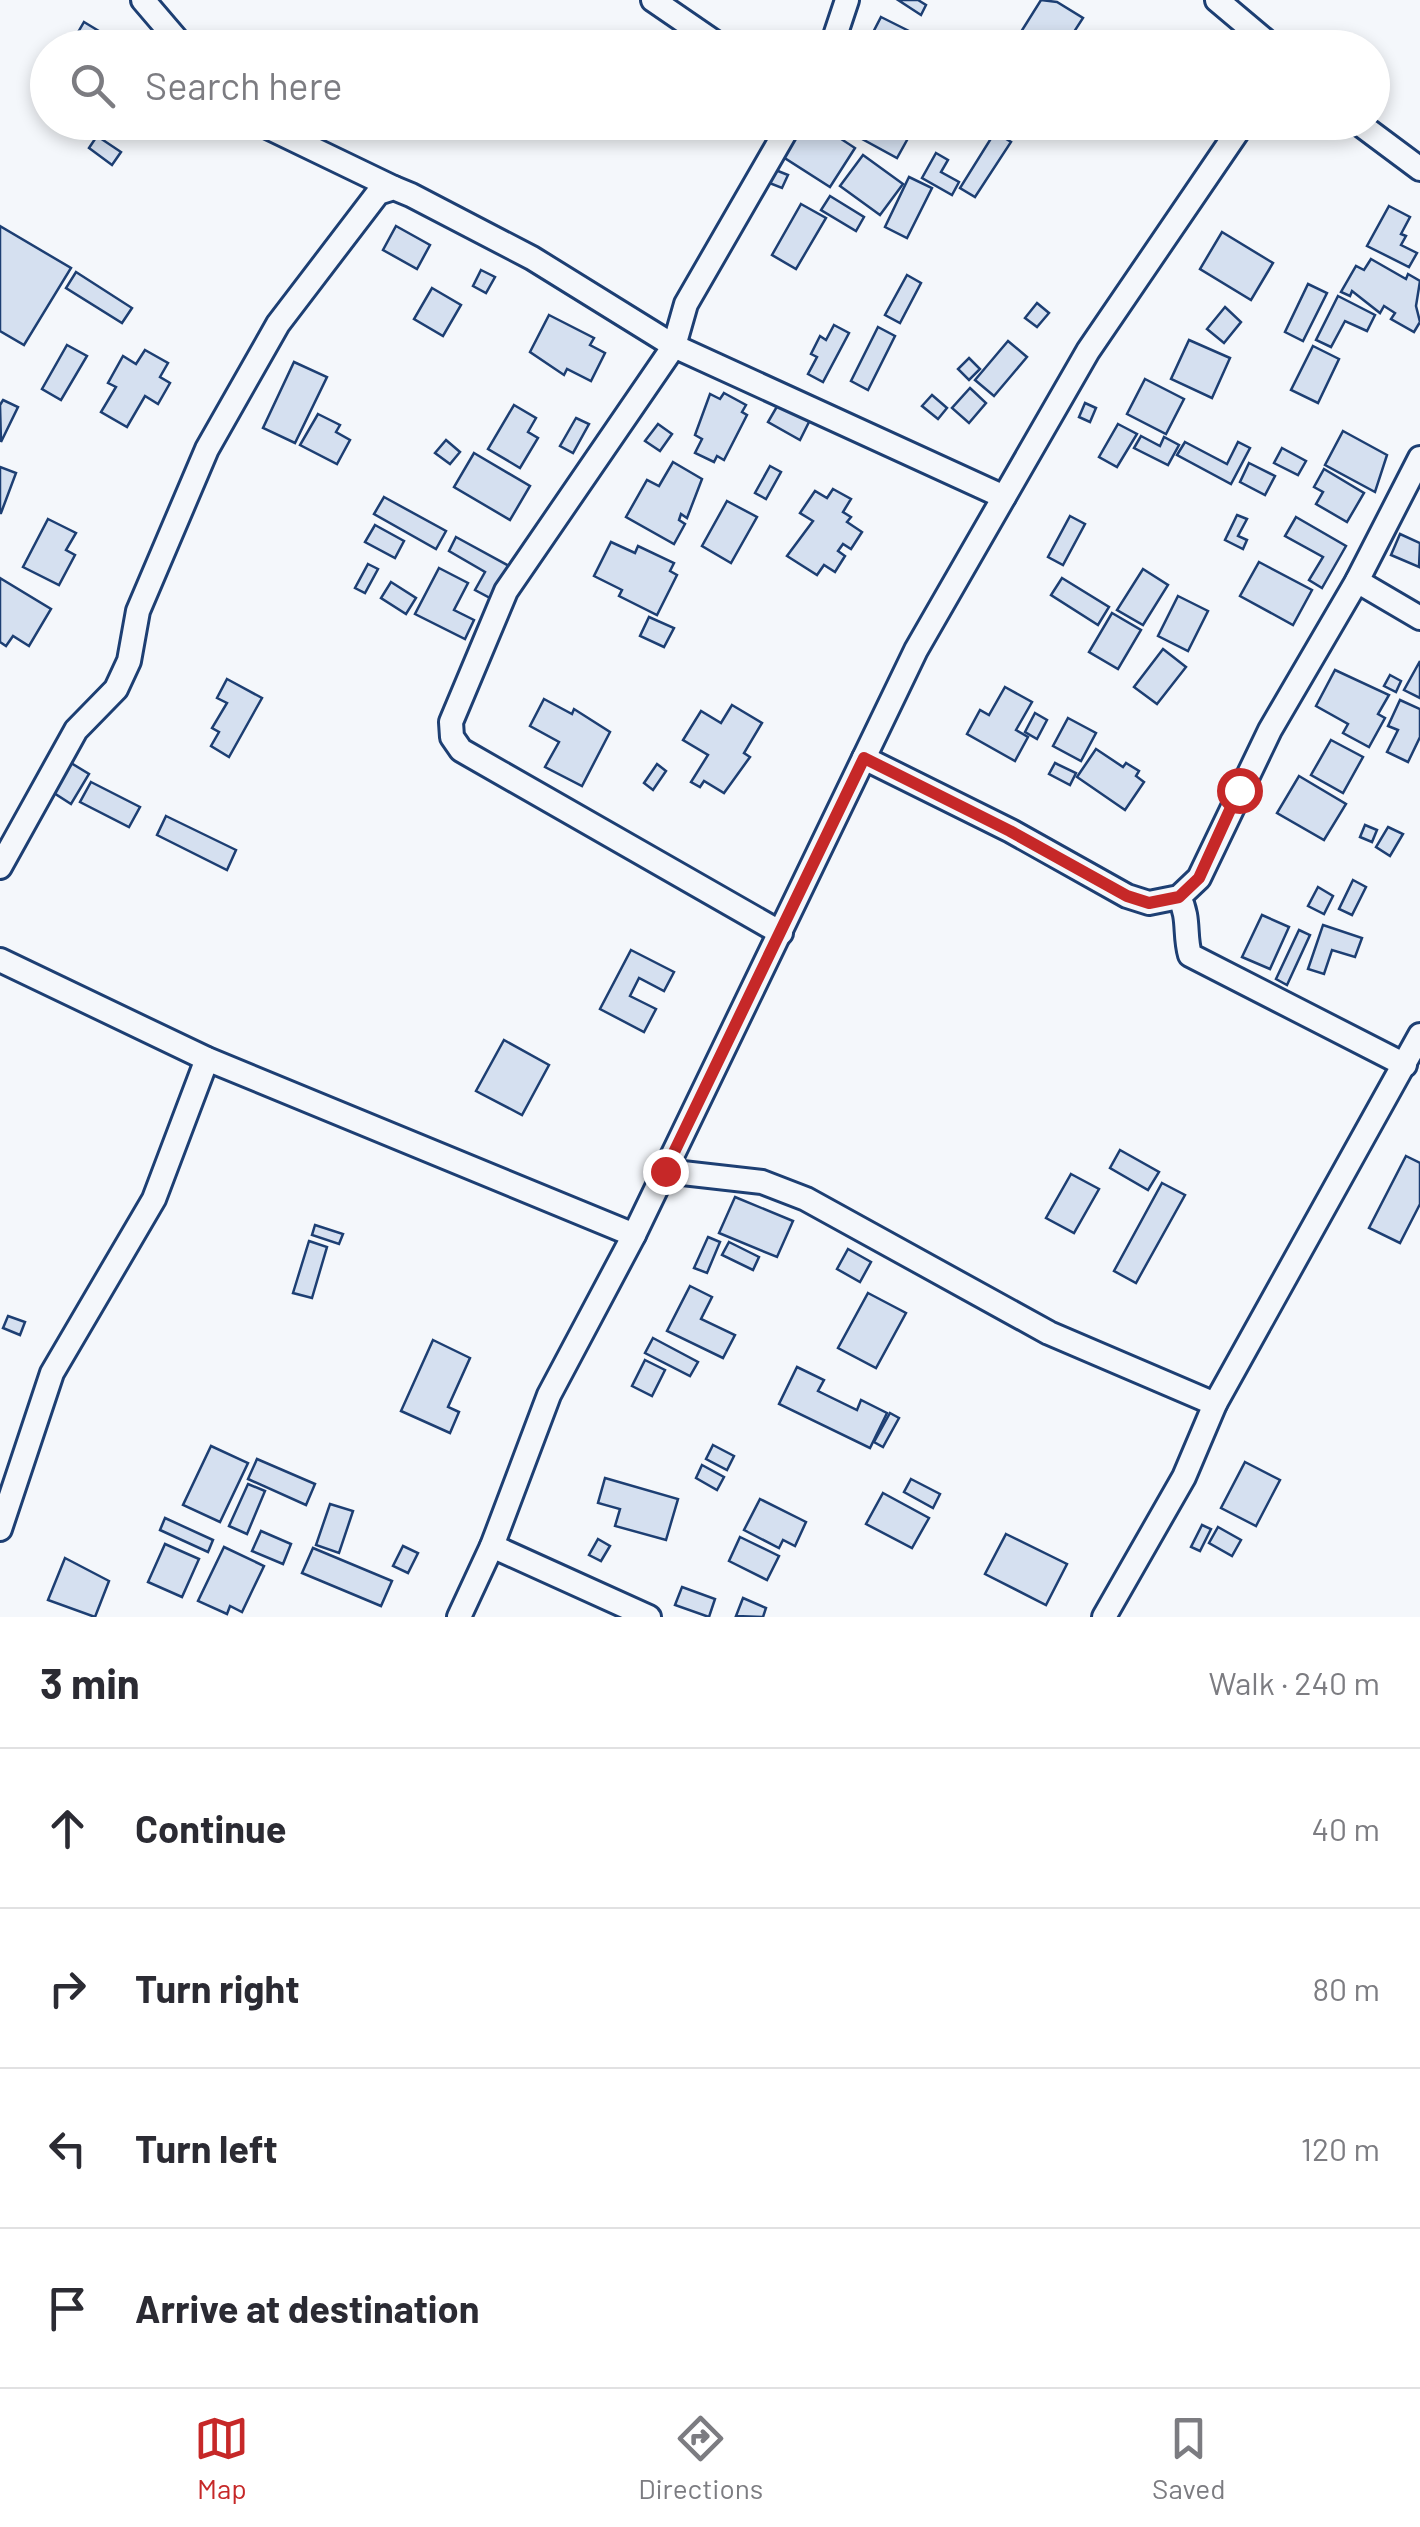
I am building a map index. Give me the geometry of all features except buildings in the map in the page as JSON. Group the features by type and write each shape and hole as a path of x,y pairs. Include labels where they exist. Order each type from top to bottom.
{"street":[{"path":"144,0 169,30"},
{"path":"653,0 697,30"},
{"path":"836,30 847,0"},
{"path":"1217,0 1253,30"},
{"path":"294,140 532,258 674,346 1004,497"},
{"path":"780,933 461,750 452,737 451,722 506,591 674,346 686,304 781,140"},
{"path":"459,1617 492,1546 549,1395 634,1236 916,650 1088,352 1232,140"},
{"path":"1381,140 1420,169"},
{"path":"0,867 76,730 116,690 129,661 138,611 207,448 278,324 378,193 394,188"},
{"path":"864,758 1010,831 1127,896 1149,903 1179,897 1199,878 1270,730 1356,581 1420,458"},
{"path":"1356,581 1420,618"},
{"path":"1179,897 1190,927 1186,942 1190,955 1406,1065"},
{"path":"0,960 207,1059 634,1236"},
{"path":"1104,1617 1184,1478 1215,1404 1420,1035"},
{"path":"0,1529 52,1374 154,1199 207,1059"},
{"path":"665,1171 762,1182 806,1199 1050,1334 1215,1404"},
{"path":"492,1546 649,1617"}],"route":[{"path":"665,1171 864,758 1010,831 1127,896 1149,903 1179,897 1199,878 1225,829 1239,790"}]}
